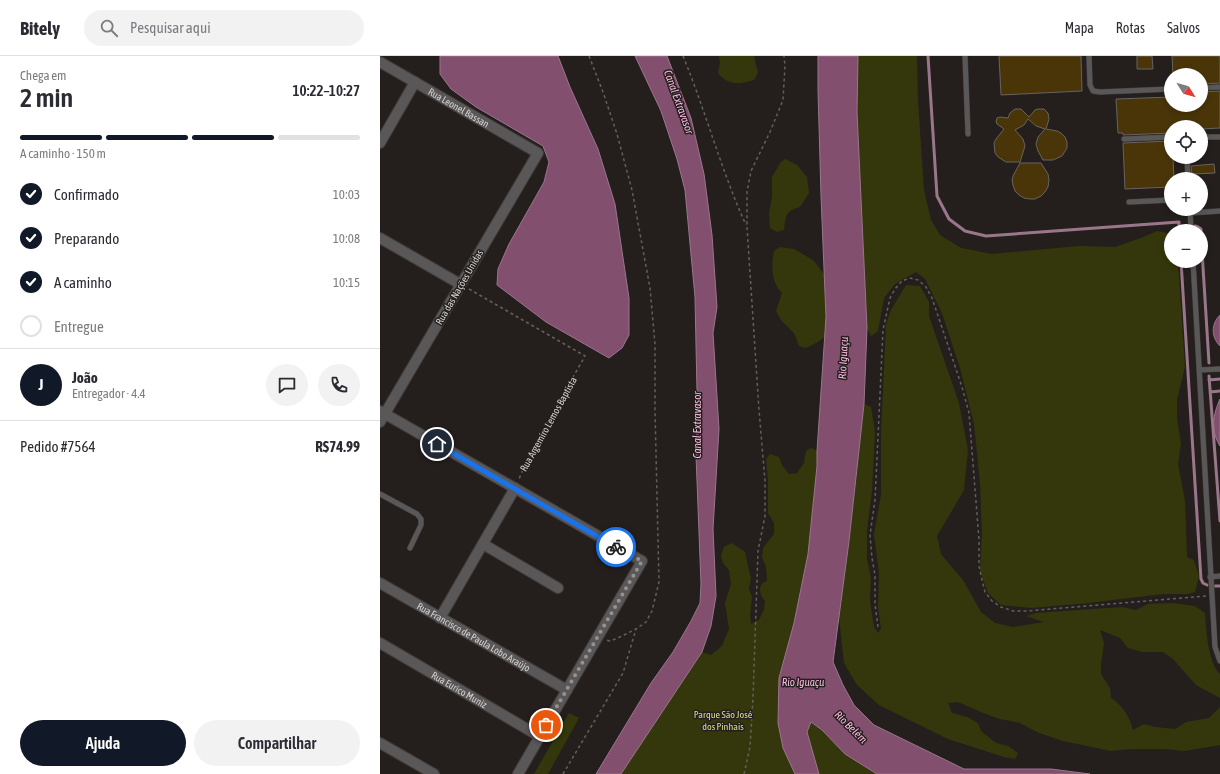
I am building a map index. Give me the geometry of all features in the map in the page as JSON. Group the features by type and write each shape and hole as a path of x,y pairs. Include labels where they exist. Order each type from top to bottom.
{"street":[{"name":"Rua Leonel Bassan","path":"380,62 538,153"},
{"path":"380,143 415,82"},
{"name":"Rua das Nações Unidas","path":"382,415 538,153"},
{"path":"380,238 460,284"},
{"path":"382,415 515,488 642,561 518,774"},
{"path":"440,618 515,488"},
{"path":"483,544 558,588"},
{"name":"Rua Francisco de Paula Lobo Araújo","path":"380,583 567,690"},
{"name":"Rua Eurico Muniz","path":"380,643 539,736"},
{"path":"380,743 434,774"}],"lane":[{"path":"965,56 968,134"},
{"path":"1089,56 1090,85 1093,91 1164,89"},
{"path":"1208,88 1220,87"},
{"path":"1124,139 1164,137"},
{"path":"1208,137 1220,137"},
{"path":"1129,202 1164,200"},
{"path":"1208,211 1220,211"},
{"path":"1193,268 1210,577 1215,647 1220,661"},
{"path":"1199,370 1220,369"},
{"path":"380,494 417,514 421,519 421,525 410,548"},
{"path":"1210,577 1220,576"}],"path":[{"path":"589,56 617,134 632,190 650,288 655,344 655,418 659,582 652,611 646,622 636,629 610,641 597,638"},
{"path":"683,56 694,82 719,156 747,227"},
{"path":"744,774 750,746 758,551 765,516 765,481 747,227 747,192 751,171 770,132 783,100 785,66 784,56"},
{"path":"878,627 875,604 875,574 870,535 875,500 883,330 890,298 895,288 902,281 910,278 918,280 926,287 932,298 962,387 969,413 979,540 979,566 985,592 992,601 1001,608 1013,611 1028,611 1212,596"},
{"name":"Rua Argemiro Lemos Baptista","path":"460,284 585,356 529,455 515,488"},
{"path":"563,774 623,673 636,629"}],"green space":[{"path":"719,56 754,56 758,73 754,80 743,83 730,82 718,73 720,62"},
{"path":"858,56 917,56 918,101 924,190 931,220 940,235 961,248 992,254 1078,246 1115,247 1157,231 1164,232 1164,268 1178,268 1185,367 1177,399 1177,419 1181,443 1178,464 1185,501 1187,557 1194,560 1199,576 1195,592 1187,594 1163,594 1032,608 1001,605 988,593 980,571 982,532 980,483 974,424 960,368 942,313 925,279 916,272 895,284 884,298 878,331 871,336 867,328 857,112"},
{"path":"785,159 797,165 807,177 809,193 800,207 789,212 785,221 784,230 777,232 770,228 769,213 772,197 772,177 780,163"},
{"path":"780,247 794,249 813,260 824,274 826,317 825,337 806,348 799,346 794,333 781,320 776,311 782,293 778,289 774,279 772,262 774,251"},
{"path":"906,285 920,286 929,302 929,316 959,403 968,450 964,490 937,536 941,554 963,580 981,612 995,623 1013,627 1044,622 1026,616 1036,613 1122,607 1136,610 1148,604 1172,603 1195,606 1205,613 1210,654 1216,669 1220,674 1220,698 1196,685 1173,659 1163,652 1142,652 1128,648 1120,638 1100,630 1104,643 1101,674 1110,688 1111,698 1125,711 1133,730 1144,724 1155,727 1175,729 1186,722 1209,718 1220,707 1220,745 1184,751 1165,749 1131,749 1111,751 1063,741 1039,733 1020,723 1000,719 958,702 948,703 952,713 967,717 978,723 981,731 996,743 1008,746 1018,753 1015,759 1004,757 948,739 879,705 857,685 844,663 839,618 864,404 871,407 875,431 872,491 867,530 867,559 871,578 870,601 874,627 878,633 881,629 878,607 879,573 874,534 881,495 881,434 886,324 891,310"},
{"name":"Parque São José dos Pinhais","path":"811,448 817,451 817,466 808,554 794,623 779,678 783,748 795,774 621,774 702,652 711,655 722,646 729,629 725,603 731,584 729,570 723,563 721,555 724,547 732,543 745,552 751,578 749,589 752,597 750,615 751,624 759,620 764,609 765,601 761,596 760,587 767,581 766,567 762,557 763,548 774,534 774,523 768,513 768,480 766,459 770,454 779,457 782,465 789,474 797,473 804,463 806,451"},
{"path":"569,713 579,718 548,774 534,774"},
{"path":"810,722 822,730 845,754 877,774 819,774 807,732"}],"water":[{"path":"440,56 558,56 570,87 598,149 615,204 629,298 629,335 622,348 609,358 546,322 497,285 498,269 509,244 544,182 549,162 543,146 476,107 451,89 440,74"},
{"name":"Canal Extravasor","path":"635,56 667,56 691,118 704,174 712,235 717,307 713,333 719,429 713,529 716,596 711,626 702,652 621,774 596,774 651,683 673,652 700,603 701,584 696,455 697,392 695,297 685,190 677,159 661,111"},
{"name":"Rio Iguaçu","path":"818,56 858,56 857,112 867,328 864,404 849,541 833,662 854,705 874,725 964,769 1051,769 1090,774 877,774 845,754 822,730 811,722 807,732 819,774 795,774 783,748 778,723 779,678 794,623 808,554 817,466 826,317 821,196"},
{"path":"1220,315 1220,346 1215,339 1213,330 1215,322"},
{"path":"1220,399 1220,446 1215,434 1214,417"}],"building":[{"path":"999,56 1081,56 1082,91 1001,95"},
{"path":"1137,56 1152,56 1153,69 1137,69"},
{"path":"1172,56 1220,56 1220,83 1208,84 1208,68 1173,68"},
{"path":"1220,91 1220,128 1208,129 1208,120 1164,120 1164,133 1123,135 1123,133 1118,133 1116,99 1164,97 1164,112 1208,112 1208,92"},
{"path":"1015,109 1021,109 1029,117 1035,110 1038,109 1044,109 1048,113 1049,119 1046,129 1061,133 1067,142 1067,148 1062,156 1053,160 1043,160 1036,144 1038,137 1045,129 1036,126 1028,119 1024,125 1015,130 1023,139 1025,146 1020,162 1006,162 998,157 995,153 994,143 1004,129 997,124 997,118 1008,118 1010,113"},
{"path":"1164,141 1164,164 1173,164 1174,172 1164,172 1164,187 1125,189 1123,143"},
{"path":"1020,163 1041,163 1048,174 1048,187 1041,196 1035,199 1024,198 1015,191 1012,179"},
{"path":"1214,164 1215,173 1192,172 1191,166"}],"waterway":[{"path":"928,56 937,196 949,219 965,231 986,236 1179,222 1179,224"},
{"path":"1181,268 1201,579 1203,583 1207,585"},
{"path":"1203,268 1209,363"},
{"path":"1209,376 1220,521"},
{"path":"1209,380 1220,379"},
{"path":"1210,392 1220,391"},
{"path":"1215,586 1220,586"}],"way so far":[{"path":"546,725 642,561 616,547"}],"route":[{"path":"437,444 616,547"}],"water label":[{"name":"Rio Belém","path":"851,727"}]}
